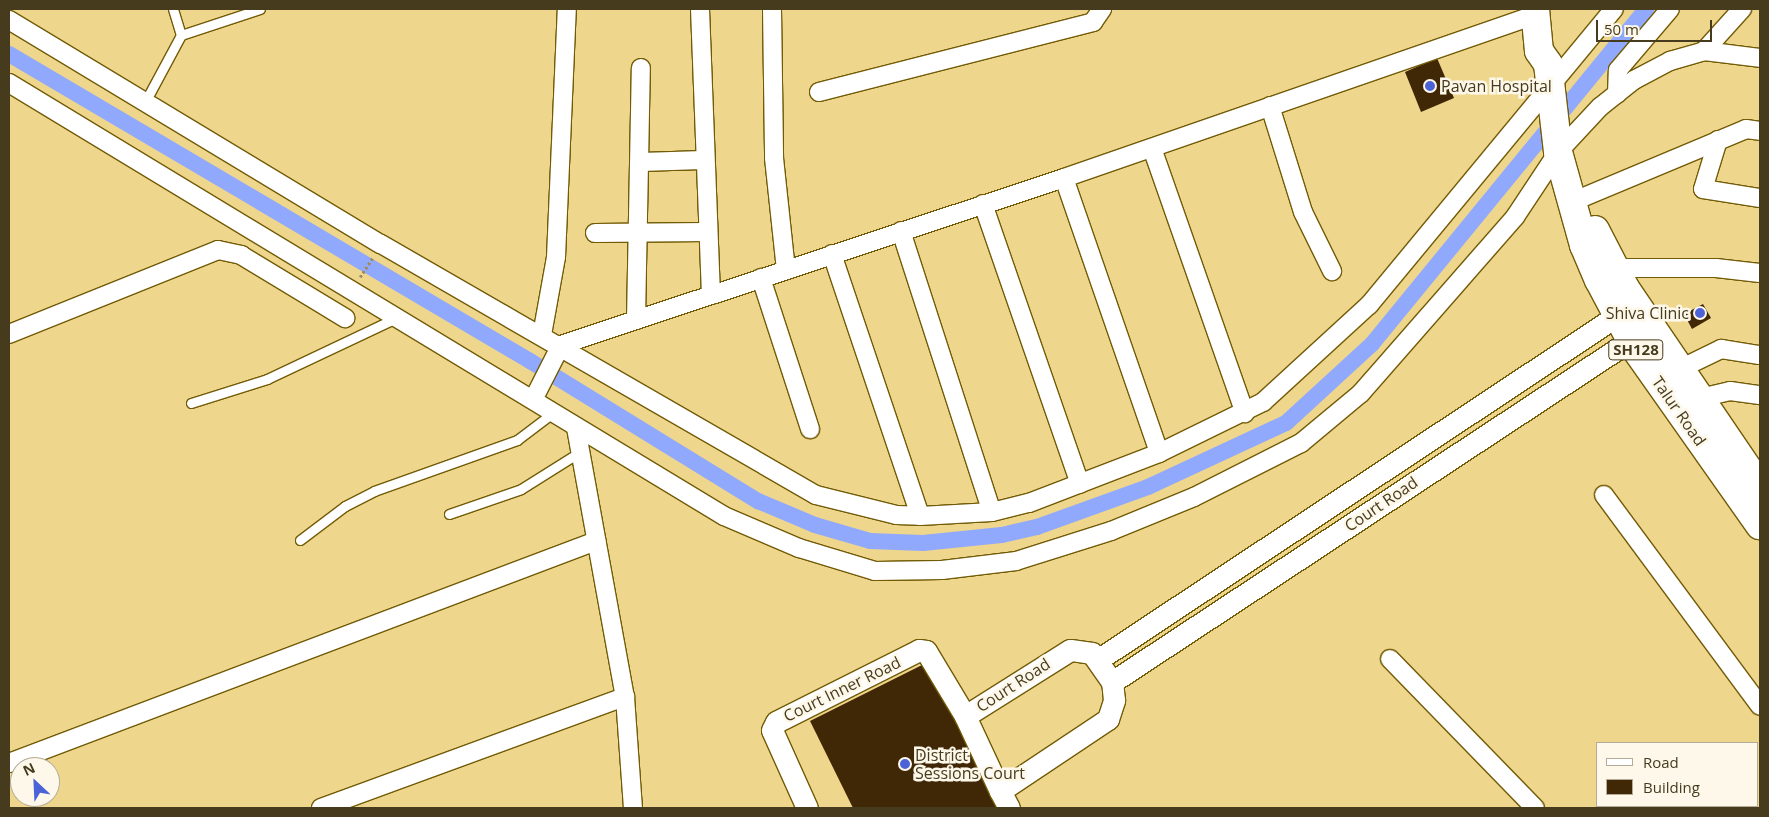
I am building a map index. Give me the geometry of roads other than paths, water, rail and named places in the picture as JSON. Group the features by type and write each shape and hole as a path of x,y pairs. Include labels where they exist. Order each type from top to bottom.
{"main road":[{"name":"Talur Road","path":"1541,11 1539,51 1548,77 1558,152 1584,245 1760,525"},
{"name":"Talur Road","path":"1558,152 1615,268 1626,310"},
{"name":"Talur Road","path":"1641,334 1680,369 1758,478"}],"street":[{"path":"542,335 556,257 567,9"},
{"path":"700,9 703,160 711,295"},
{"path":"772,9 774,158 786,270"},
{"path":"819,92 1093,22 1102,9"},
{"path":"12,17 145,102 542,335 558,352 816,495 896,515 920,516 992,512 1080,484 1159,452 1245,413 1276,392 1369,305 1548,77 1614,9"},
{"path":"1617,94 1618,70 1670,9"},
{"path":"1704,51 1742,9"},
{"path":"537,393 558,352 636,320 1152,148 1541,11"},
{"path":"9,83 397,318 537,393 554,412 576,428 724,516 818,554 875,571 942,570 1016,561 1111,531 1194,497 1301,443 1361,393 1515,217 1558,152 1617,94 1670,61 1704,51 1760,58"},
{"path":"636,320 641,162 641,68"},
{"path":"1270,106 1303,212 1332,271"},
{"path":"1580,199 1746,129 1760,131"},
{"path":"1718,140 1702,189 1760,198"},
{"path":"1152,148 1245,413"},
{"path":"641,162 703,160"},
{"path":"1064,178 1159,452"},
{"path":"983,204 1080,484"},
{"path":"901,231 992,512"},
{"path":"595,233 707,232"},
{"path":"9,334 218,250 241,255 345,318"},
{"path":"832,254 920,516"},
{"path":"1615,268 1716,268 1760,273"},
{"path":"761,278 810,429"},
{"name":"Court Road","path":"1099,659 1626,310"},
{"name":"Court Road","path":"1112,682 1641,334"},
{"path":"1680,369 1722,349 1760,355"},
{"path":"1700,398 1730,391 1760,395"},
{"path":"576,428 625,697 633,808"},
{"path":"1604,495 1760,706"},
{"path":"9,763 596,541"},
{"name":"Court Road","path":"1083,649 1099,659 1112,682 1114,700 1108,719 1005,800 965,716 1070,650 1083,649"},
{"name":"Court Inner Road","path":"807,808 772,730 776,722 919,650 926,651 965,716"},
{"path":"1390,659 1535,808"},
{"path":"321,808 625,697"}],"lane":[{"path":"173,9 181,35"},
{"path":"145,102 181,35 260,9"},
{"path":"191,403 267,379 397,318"},
{"path":"300,540 345,506 374,491 517,440 554,412"},
{"path":"449,514 521,489 580,452"}],"waterway":[{"path":"9,54 530,361 758,501 815,525 870,541 923,543 1002,535 1037,527 1148,487 1286,423 1372,344 1646,9"}],"place":[{"name":"Pavan Hospital","path":"1430,86"},
{"name":"Shiva Clinic","path":"1700,313"},
{"name":"District Sessions Court","path":"905,764"}]}
